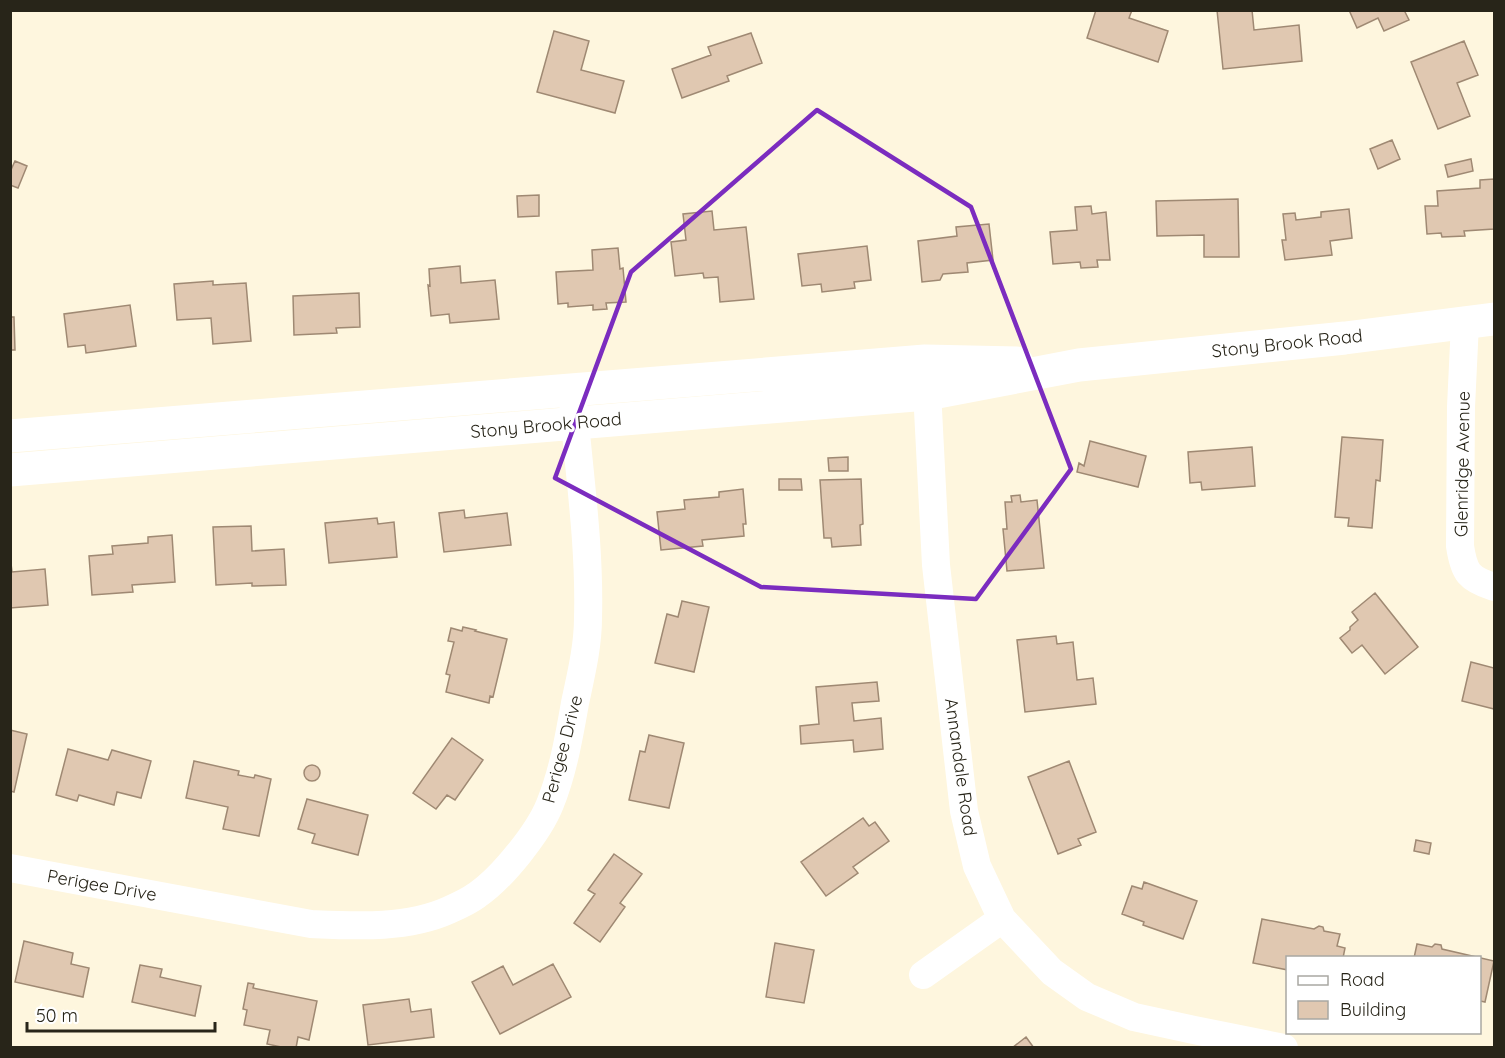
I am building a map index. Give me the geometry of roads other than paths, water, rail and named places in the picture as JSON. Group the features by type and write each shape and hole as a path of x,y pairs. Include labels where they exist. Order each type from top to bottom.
{"main road":[{"name":"Stony Brook Road","path":"25,469 927,394 1079,364 1344,338 1480,321"},
{"name":"Stony Brook Road","path":"24,435 925,361 1079,364"},
{"path":"24,435 25,469"}],"street":[{"name":"Glenridge Avenue","path":"1480,321 1461,407 1460,546 1462,562 1468,574 1481,583 1494,587"},
{"name":"Annandale Road","path":"925,361 936,565 964,811 977,866 1002,919 1052,972 1087,997 1134,1017 1284,1047"},
{"name":"Perigee Drive","path":"10,868 311,924 357,926 410,922 448,910 478,895 507,868 532,836 550,805 568,741 583,664 588,621 589,580 572,390"},
{"path":"923,975 1002,919"}]}
